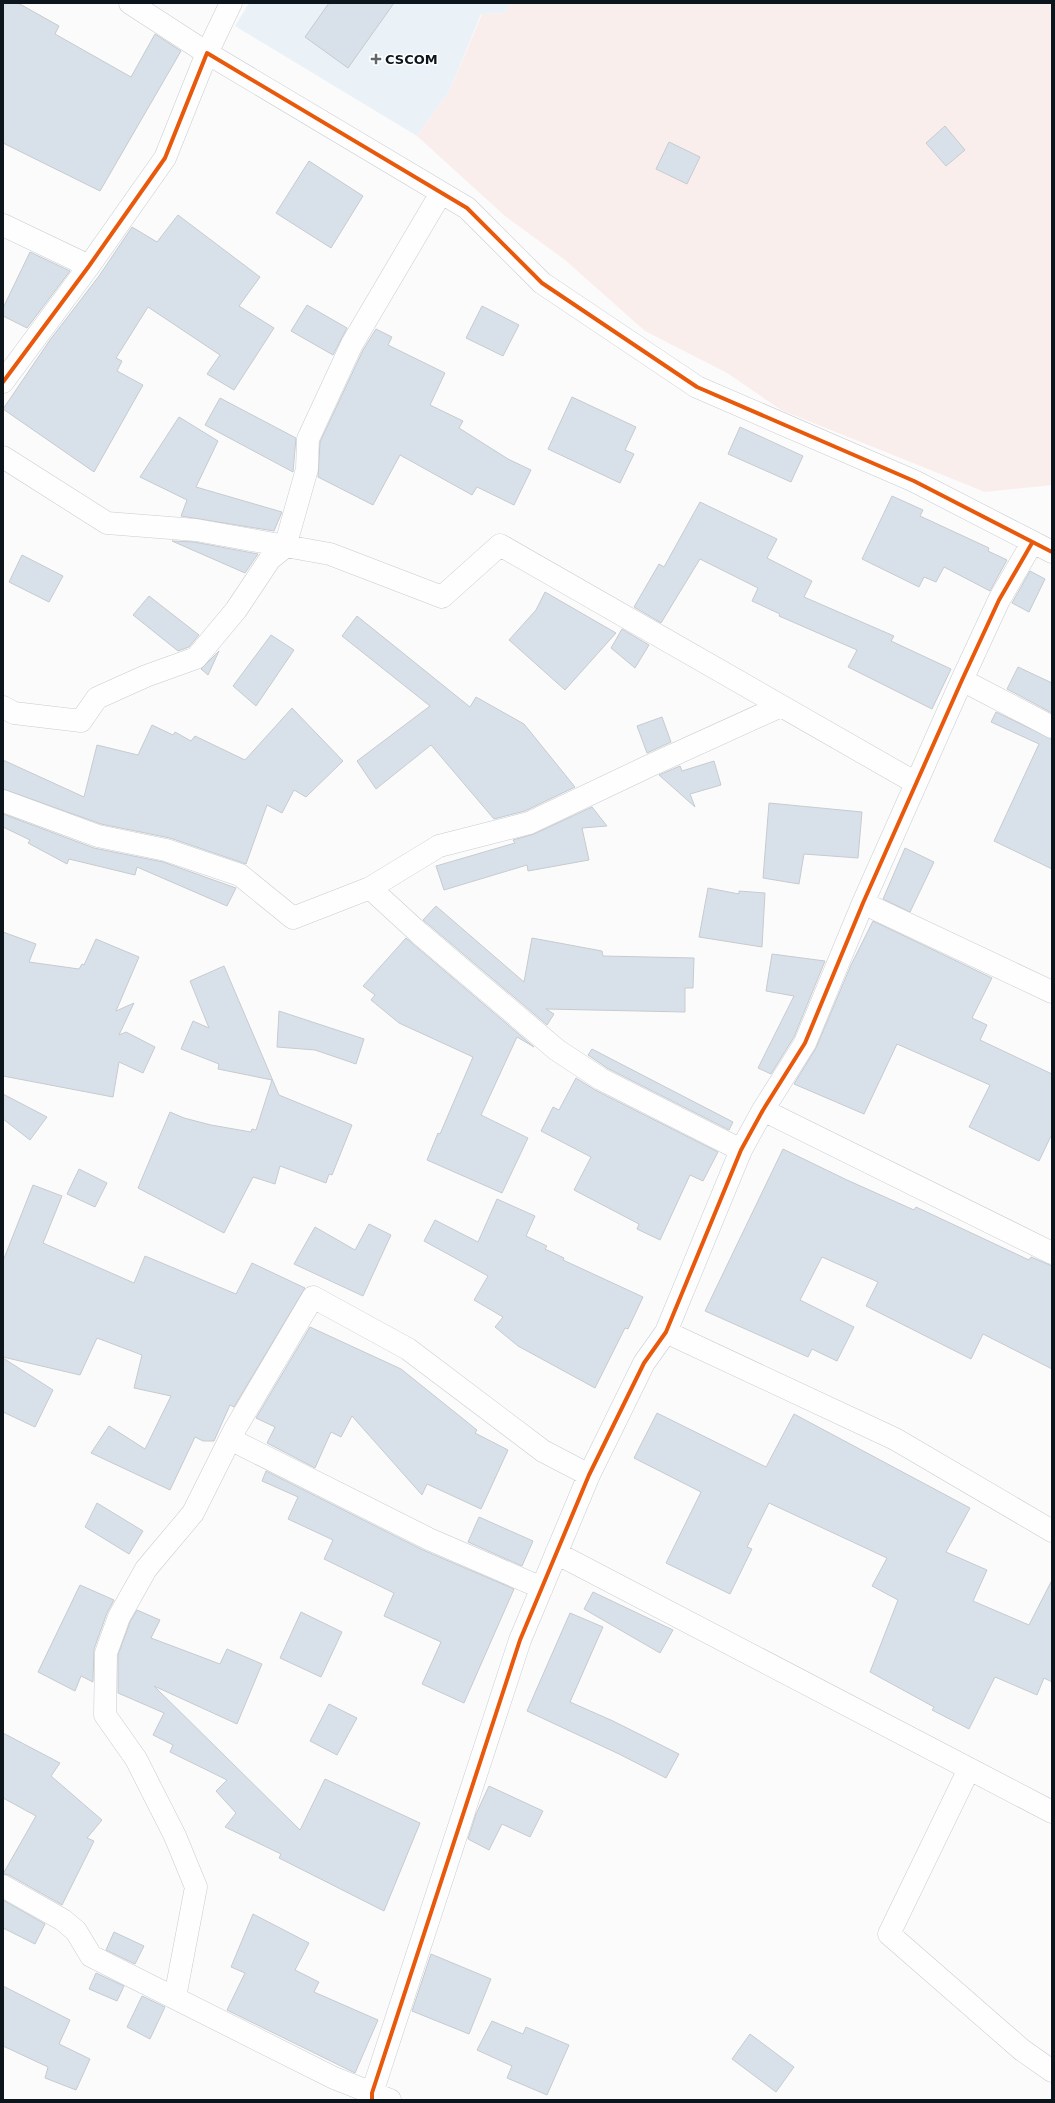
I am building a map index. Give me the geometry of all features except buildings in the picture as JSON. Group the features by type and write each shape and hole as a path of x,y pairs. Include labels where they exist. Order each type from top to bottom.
{"street":[{"path":"130,3 207,53 467,208 542,284 697,387 914,481 1052,552"},
{"path":"3,382 89,266 165,158 207,53 231,3"},
{"path":"3,707 14,713 81,721 97,698 146,676 196,658 236,610 270,559 285,547 307,469 308,439 352,344 441,193"},
{"path":"3,224 89,266"},
{"path":"3,458 107,522 196,530 330,554 442,597 500,545 916,783"},
{"path":"3,1886 64,1920 76,1931 91,1956 334,2078 378,2098 520,1640 556,1553 589,1475 644,1364 666,1332 741,1150 763,1110 805,1043 863,903 962,680 999,600 1032,543"},
{"path":"962,680 1052,727"},
{"path":"3,801 98,836 166,850 240,876 293,918 370,888 439,846 529,823 781,706"},
{"path":"370,888 419,933 557,1050 600,1079 741,1150"},
{"path":"863,903 1052,992"},
{"path":"763,1110 1052,1253"},
{"path":"175,1997 196,1887 176,1836 136,1759 105,1715 106,1653 119,1618 146,1569 193,1513 230,1439 312,1297 408,1349 543,1452 589,1475"},
{"path":"666,1332 895,1439 1052,1531"},
{"path":"230,1439 430,1539 542,1588"},
{"path":"556,1553 1052,1812"},
{"path":"969,1769 889,1934 1022,2050 1052,2071"}],"shaded area":[{"name":"CSCOM","path":"249,3 511,3 505,13 481,14 449,92 417,136 235,26"},
{"path":"511,3 1052,3 1052,485 985,492 781,410 727,373 645,331 565,260 505,216 417,136 449,92 482,14 505,13"}],"cycle path":[{"path":"3,382 89,266 165,158 207,53 467,208 542,283 697,387 914,481 1052,552"},
{"path":"372,2100 372,2093 520,1640 589,1475 644,1363 666,1332 741,1150 763,1110 805,1043 863,903 962,680 999,600 1032,543"}],"place":[{"name":"CSCOM","path":"376,59"}]}
